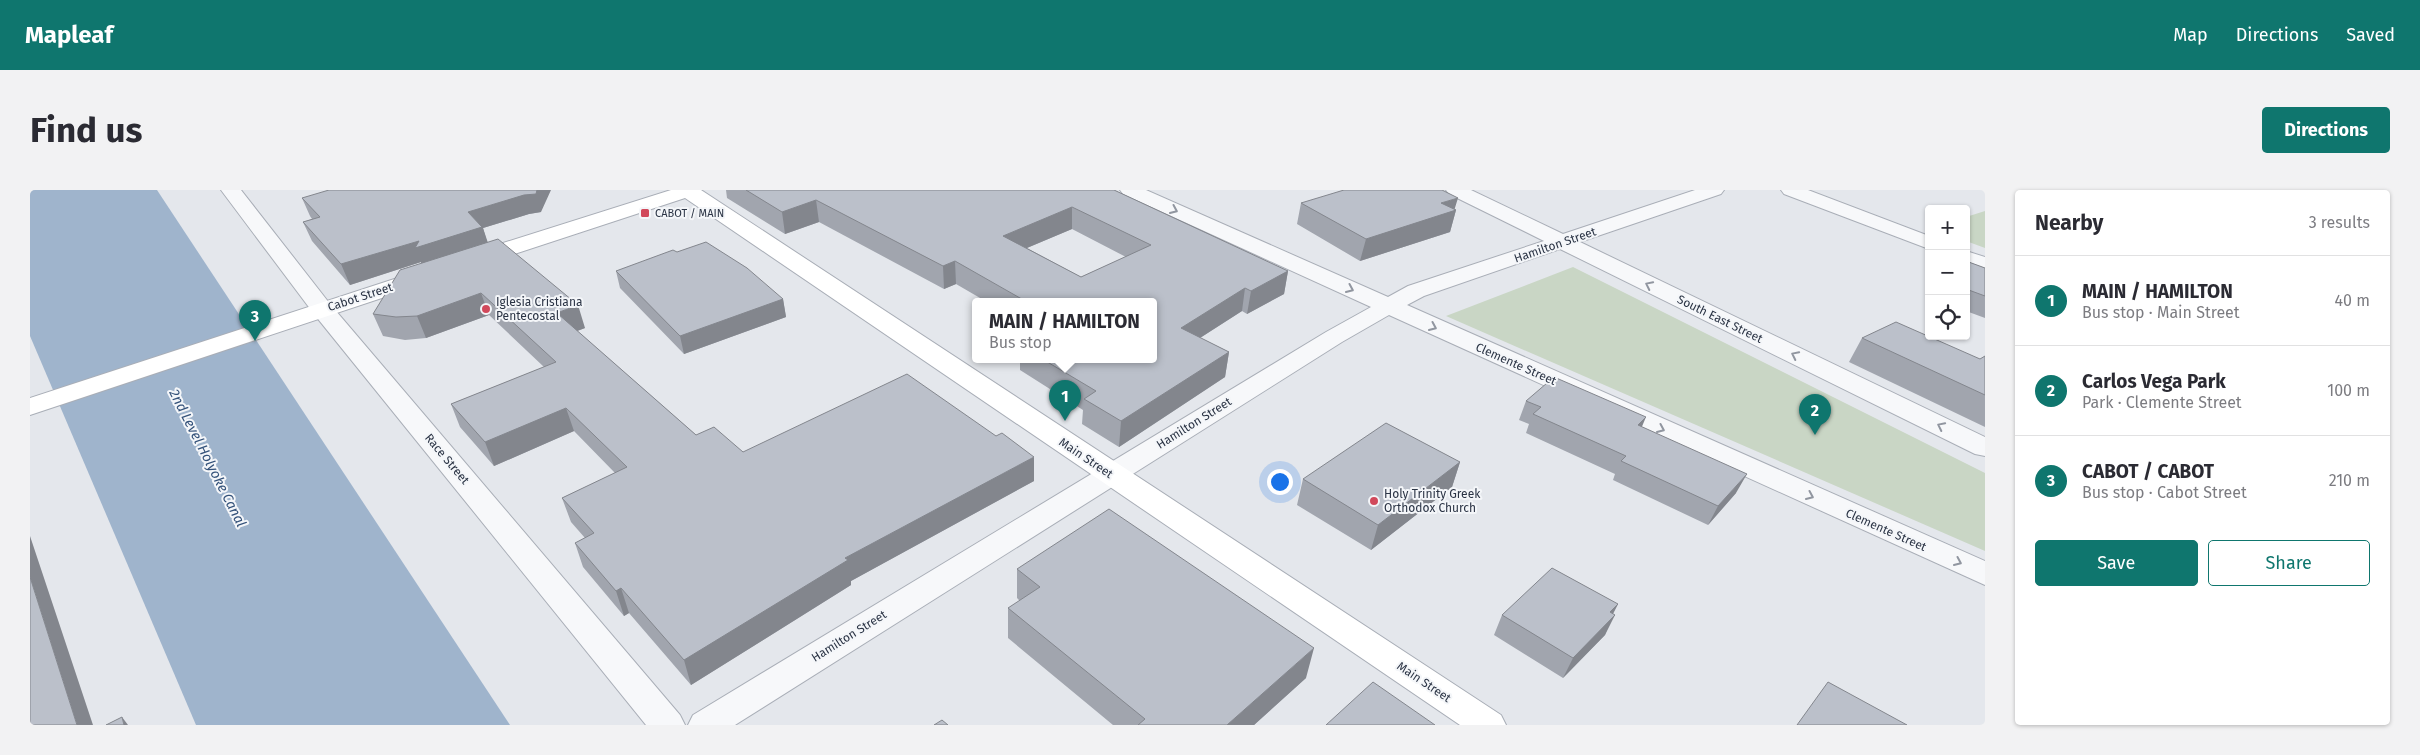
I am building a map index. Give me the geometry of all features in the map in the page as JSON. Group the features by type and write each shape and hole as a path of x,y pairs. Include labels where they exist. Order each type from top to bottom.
{"main road":[{"name":"Cabot Street","path":"32,406 312,312 687,190"},
{"name":"Main Street","path":"687,190 1488,725"}],"street":[{"name":"Race Street","path":"231,190 312,312 667,725"},
{"name":"Clemente Street","path":"1130,190 1985,574"},
{"name":"South East Street","path":"1456,190 1985,448"},
{"name":"Hamilton Street","path":"706,725 1334,337 1416,291 1714,190"},
{"path":"1791,190 1925,241"},
{"path":"1970,258 1985,264"}],"green space":[{"path":"1985,211 1985,248 1970,242 1970,216"},
{"path":"1573,267 1985,473 1985,551 1446,316"}],"water":[{"name":"2nd Level Holyoke Canal","path":"30,190 157,190 510,725 196,725 30,336"}],"building":[{"path":"329,190 537,190 536,194 524,195 468,212 482,227 415,248 419,241 341,264 303,222 320,217 302,198"},
{"path":"746,190 1114,190 1288,271 1251,291 1245,288 1181,328 1229,352 1121,421 1084,399 1096,391 1049,363 1157,363 1157,298 1020,298 955,261 943,266 816,200 782,212","holes":["1072,207 1151,245 1081,277 1003,236"]},
{"path":"1344,190 1442,190 1458,198 1441,203 1456,210 1366,239 1301,203"},
{"path":"498,239 578,305 557,313 696,435 714,427 743,452 907,374 996,436 1002,433 1034,457 845,558 848,560 684,660 621,588 616,591 575,543 594,533 562,498 627,467 566,408 485,442 451,404 556,362 481,293 417,316 396,317 373,314 400,270"},
{"path":"706,242 747,268 783,299 680,336 616,271 673,250 677,252"},
{"path":"1970,262 1985,268 1985,296 1970,290"},
{"path":"1896,322 1925,335 1925,340 1937,340 1980,359 1985,356 1985,395 1862,338"},
{"path":"1554,377 1646,417 1638,425 1747,474 1718,506 1621,461 1626,456 1533,414 1541,407 1526,401"},
{"path":"1386,423 1460,462 1378,525 1303,479"},
{"path":"1109,509 1314,648 1227,725 1138,725 1145,719 1008,608 1040,587 1017,569"},
{"path":"1552,568 1618,604 1610,612 1615,615 1573,658 1502,615"},
{"path":"30,577 77,725 30,725"},
{"path":"1373,682 1435,725 1326,725"},
{"path":"1828,682 1907,725 1797,725"},
{"path":"122,717 124,725 106,725"},
{"path":"942,720 948,725 934,725"}],"place":[{"name":"CABOT / MAIN","path":"645,213"},
{"name":"Iglesia Cristiana Pentecostal","path":"486,309"},
{"name":"CABOT / CABOT","path":"255,341"},
{"name":"MAIN / HAMILTON","path":"1065,421"},
{"name":"Carlos Vega Park","path":"1815,435"},
{"name":"Holy Trinity Greek Orthodox Church","path":"1374,501"}]}
